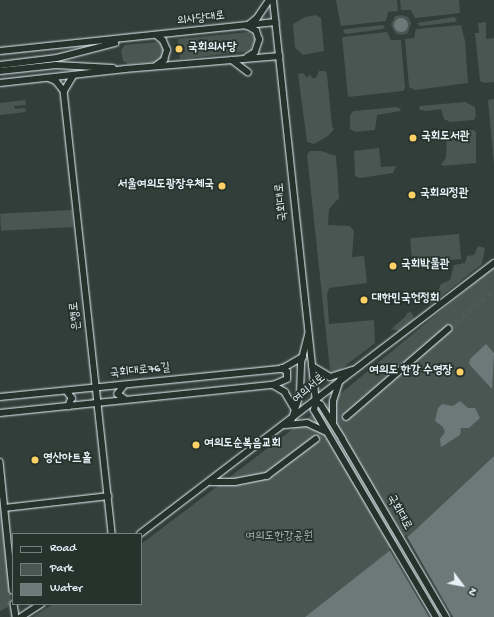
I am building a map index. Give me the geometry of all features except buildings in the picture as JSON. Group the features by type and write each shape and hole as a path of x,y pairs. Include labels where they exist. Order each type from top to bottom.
{"main road":[{"path":"245,59 255,52 259,40 256,31 247,26 257,18 269,0"},
{"name":"국회대로","path":"273,0 316,401 314,410 436,617"},
{"name":"의사당대로","path":"0,52 67,43 129,40 275,22"},
{"path":"154,66 160,64 166,56 165,44 157,36"},
{"name":"의사당대로","path":"0,65 57,58 129,40"},
{"path":"0,83 154,66 279,56"},
{"path":"232,60 248,72"},
{"path":"0,71 56,65 125,69"},
{"path":"49,78 56,81 64,91 73,76"},
{"name":"은행로","path":"64,91 111,532"},
{"name":"여의서로","path":"141,533 292,420 340,380 494,263"},
{"path":"346,416 448,329"},
{"path":"292,420 296,411 303,357 308,335"},
{"name":"국회대로76길","path":"0,397 282,369 303,357"},
{"path":"312,366 330,377 353,370"},
{"path":"0,413 273,385 287,379 287,372 282,369"},
{"path":"333,424 333,401 340,380"},
{"path":"125,385 118,394 122,399 128,400"},
{"path":"273,385 285,392 296,411"},
{"path":"67,391 72,400 69,406"},
{"name":"국회대로","path":"316,401 333,424 446,617"},
{"path":"285,425 307,422 328,433"},
{"path":"211,482 235,482 267,476 316,439"},
{"path":"0,462 12,580"},
{"path":"5,508 108,496"},
{"path":"14,605 16,617"},
{"path":"21,617 39,605"}],"green space":[{"path":"336,0 397,0 398,11 388,12 386,21 341,26"},
{"path":"400,0 459,0 460,13 415,18 411,10 401,10"},
{"path":"316,15 321,18 324,51 303,55 295,48 293,24 305,17"},
{"path":"402,15 408,17 411,23 408,33 402,35 396,34 391,25 395,16"},
{"path":"454,17 457,19 455,22 420,26 417,23"},
{"path":"486,22 486,39 494,38 494,82 484,83 480,81 475,33 479,33 478,23"},
{"path":"383,25 385,27 383,29 346,34 343,32 345,29"},
{"path":"461,25 465,41 468,83 415,90 409,87 405,39 414,38 416,29"},
{"path":"249,32 256,39 250,51 180,59 179,52 185,52 184,45 178,45 178,39"},
{"path":"387,32 391,40 401,40 405,88 403,91 348,97 342,37"},
{"path":"158,42 164,47 164,57 156,62 129,64 123,61 121,50 125,45"},
{"path":"319,71 325,71 327,74 332,126 334,129 328,136 314,144 307,142 298,74 303,73 307,78 310,74 312,78 316,78"},
{"path":"494,99 494,165 488,100"},
{"path":"25,100 26,105 14,106 15,109 25,108 26,112 0,115 0,103"},
{"path":"465,102 475,107 476,116 474,120 450,122 444,119 441,109 427,111 420,110 419,106"},
{"path":"396,107 401,109 400,111 377,115 375,130 355,132 350,129 350,115 354,111"},
{"path":"473,130 476,132 476,163 443,166 441,164 446,158 447,131"},
{"path":"379,148 381,167 396,166 393,173 360,178 355,176 354,151"},
{"path":"310,151 321,151 336,156 339,198 329,209 328,225 350,226 354,231 352,257 364,256 367,283 329,288 327,295 329,324 374,320 375,343 336,373 330,370 307,155"},
{"path":"72,210 73,227 1,231 0,214"},
{"path":"459,234 461,259 412,263 410,238"},
{"path":"478,246 485,248 482,264 431,304 428,302 436,295 441,284 450,280 454,265 465,263 467,256 474,255"},
{"name":"여의도한강공원","path":"494,267 494,456 412,533 305,617 33,617 51,605 142,605 142,543 346,389"},
{"path":"411,312 414,318 410,323 400,331 391,329 405,317 407,313"},
{"path":"0,493 11,599 8,607 0,611"}],"water":[{"path":"398,18 404,18 408,22 408,28 404,32 398,32 394,28 394,22"},
{"path":"486,344 494,353 492,389 469,364 470,359"},
{"path":"460,401 468,408 475,408 480,418 469,428 461,428 460,435 441,447 440,439 445,432 443,427 435,421 438,408 442,404 453,406"},
{"path":"494,456 494,617 305,617 412,533"}],"pier":[{"path":"406,535 453,617 429,617 389,549"}],"tunnel":[{"path":"448,329 494,290"},
{"path":"316,439 346,417"}],"place":[{"name":"국회의사당","path":"179,49"},
{"name":"국회도서관","path":"413,138"},
{"name":"서울여의도광장우체국","path":"222,186"},
{"name":"국회의정관","path":"412,195"},
{"name":"국회박물관","path":"393,266"},
{"name":"대한민국헌정회","path":"364,300"},
{"name":"여의도 한강 수영장","path":"460,372"},
{"name":"여의도순복음교회","path":"196,445"},
{"name":"영산아트홀","path":"35,460"}]}
